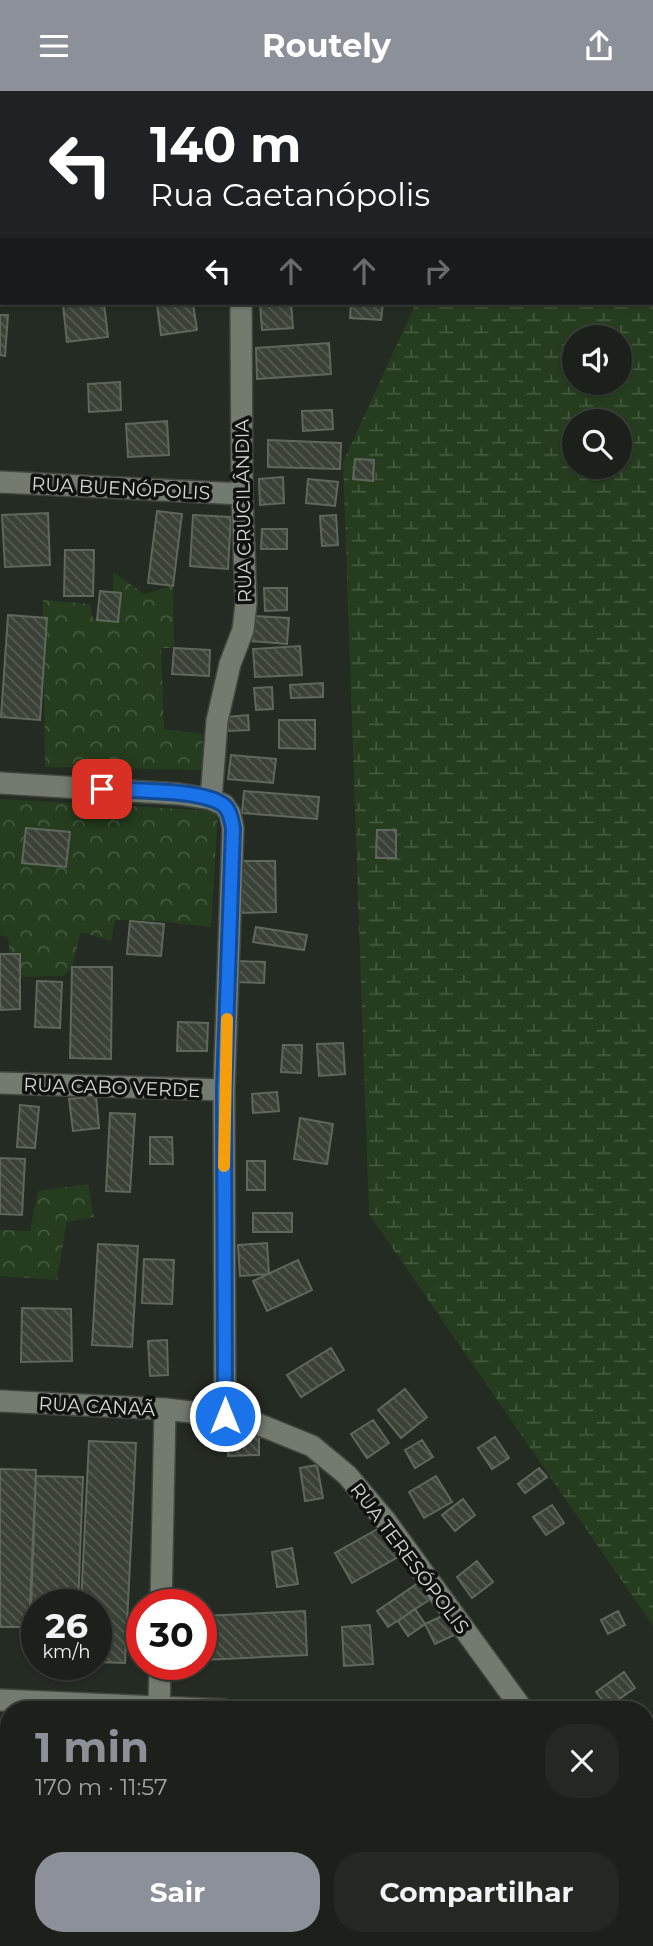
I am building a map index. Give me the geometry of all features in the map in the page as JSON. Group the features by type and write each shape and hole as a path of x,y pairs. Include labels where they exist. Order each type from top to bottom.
{"street":[{"name":"RUA CRUCILÂNDIA","path":"211,799 217,720 230,664 243,630 246,604 242,494 241,305"},
{"name":"RUA BUENÓPOLIS","path":"0,482 242,494"},
{"path":"0,783 179,794 211,799 224,805 230,814 233,828 224,1090 225,1416"},
{"name":"RUA CABO VERDE","path":"0,1083 224,1090"},
{"name":"RUA CANAÃ","path":"0,1401 165,1409 248,1420 276,1430"},
{"path":"161,1589 165,1409"},
{"name":"RUA TERESÓPOLIS","path":"276,1430 312,1446 346,1475 385,1520 516,1701"},
{"path":"159,1701 160,1680"},
{"path":"0,1700 18,1701"}],"green space":[{"path":"415,305 653,305 653,1626 369,1214 343,462"},
{"path":"113,572 144,594 173,586 174,648 161,648 164,729 203,734 202,770 45,767 43,600 90,604 93,619 114,616"},
{"path":"0,799 218,811 211,927 160,921 115,920 111,941 81,932 72,967 64,976 12,977 8,937 0,935"},
{"path":"88,1184 94,1217 67,1222 57,1280 0,1276 0,1230 30,1231 38,1191"}],"building":[{"path":"63,305 104,305 108,337 67,342"},
{"path":"157,305 193,305 197,330 161,335"},
{"path":"260,305 291,305 293,328 262,330"},
{"path":"351,305 383,305 381,320 350,318"},
{"path":"0,315 8,315 5,356 0,355"},
{"path":"329,343 331,374 257,379 256,348"},
{"path":"120,382 121,410 89,412 88,384"},
{"path":"332,410 333,429 303,431 302,411"},
{"path":"167,421 169,455 128,457 126,424"},
{"path":"268,440 341,443 340,469 268,467"},
{"path":"355,459 374,460 373,481 353,479"},
{"path":"283,477 284,503 260,505 259,479"},
{"path":"308,479 338,482 335,506 306,503"},
{"path":"157,511 182,514 173,586 148,583"},
{"path":"48,513 50,565 5,567 2,515"},
{"path":"193,515 231,517 228,569 190,566"},
{"path":"336,515 338,545 322,546 320,516"},
{"path":"262,529 287,529 287,549 261,549"},
{"path":"65,550 94,550 93,596 64,596"},
{"path":"264,588 287,588 287,610 265,611"},
{"path":"100,591 121,593 118,622 97,620"},
{"path":"8,615 47,618 40,720 1,717"},
{"path":"253,616 289,618 287,644 251,641"},
{"path":"300,646 302,675 255,677 253,649"},
{"path":"174,648 210,650 209,676 172,674"},
{"path":"323,683 323,697 291,698 290,685"},
{"path":"272,687 273,709 256,710 254,688"},
{"path":"248,715 249,730 228,731 227,717"},
{"path":"279,720 315,720 315,749 279,748"},
{"path":"231,755 276,759 273,783 228,779"},
{"path":"244,791 319,797 317,819 242,813"},
{"path":"26,828 70,832 66,867 22,863"},
{"path":"377,830 396,830 396,858 376,858"},
{"path":"239,861 275,861 276,912 240,913"},
{"path":"130,921 164,924 161,956 127,954"},
{"path":"256,927 307,935 304,950 253,942"},
{"path":"0,954 20,954 20,1009 0,1010"},
{"path":"237,961 265,962 264,983 236,982"},
{"path":"72,967 112,967 111,1059 70,1058"},
{"path":"37,981 62,982 60,1028 35,1027"},
{"path":"178,1022 208,1023 207,1051 177,1051"},
{"path":"343,1043 345,1074 319,1076 317,1044"},
{"path":"283,1045 302,1045 301,1073 281,1072"},
{"path":"277,1092 279,1111 253,1113 252,1094"},
{"path":"96,1096 99,1128 73,1131 69,1099"},
{"path":"20,1105 39,1107 35,1148 17,1147"},
{"path":"110,1113 135,1114 130,1192 106,1191"},
{"path":"300,1118 333,1124 327,1164 294,1159"},
{"path":"150,1137 172,1137 173,1164 150,1164"},
{"path":"0,1158 25,1159 22,1215 0,1214"},
{"path":"247,1161 265,1161 265,1190 247,1190"},
{"path":"253,1213 292,1213 292,1232 253,1232"},
{"path":"267,1243 269,1274 240,1276 238,1245"},
{"path":"98,1244 138,1246 132,1347 92,1345"},
{"path":"144,1259 174,1260 172,1304 142,1303"},
{"path":"298,1260 312,1290 267,1311 253,1281"},
{"path":"22,1308 71,1309 72,1361 21,1362"},
{"path":"167,1340 168,1375 150,1376 148,1341"},
{"path":"331,1348 344,1370 301,1397 287,1375"},
{"path":"405,1389 427,1417 401,1438 378,1410"},
{"path":"373,1420 389,1443 367,1458 351,1434"},
{"path":"259,1427 259,1455 228,1456 227,1429"},
{"path":"495,1437 509,1458 492,1469 478,1448"},
{"path":"422,1440 433,1457 415,1468 405,1450"},
{"path":"89,1441 136,1443 129,1589 126,1589 125,1663 112,1663 112,1589 82,1589"},
{"path":"317,1465 323,1498 305,1501 300,1468"},
{"path":"539,1468 547,1477 525,1493 518,1484"},
{"path":"0,1469 36,1470 31,1589 21,1589 21,1627 0,1627"},
{"path":"36,1476 83,1477 79,1589 32,1589"},
{"path":"436,1476 452,1502 424,1518 409,1492"},
{"path":"463,1499 475,1515 455,1531 442,1515"},
{"path":"552,1505 564,1523 546,1535 533,1517"},
{"path":"381,1527 398,1557 352,1583 335,1553"},
{"path":"292,1548 298,1584 277,1587 272,1552"},
{"path":"477,1561 493,1582 472,1598 457,1577"},
{"path":"418,1583 429,1600 388,1627 377,1611"},
{"path":"415,1609 425,1624 408,1636 398,1621"},
{"path":"305,1611 307,1655 217,1659 217,1615"},
{"path":"618,1611 625,1625 608,1634 601,1620"},
{"path":"444,1615 454,1635 435,1644 425,1624"},
{"path":"370,1625 373,1664 344,1666 342,1627"},
{"path":"624,1672 635,1688 617,1701 603,1701 596,1692"}],"slow traffic":[{"path":"224,1166 227,1019"}],"route":[{"path":"102,789 211,799 224,805 230,814 233,828 224,1090 225,1416"}]}
